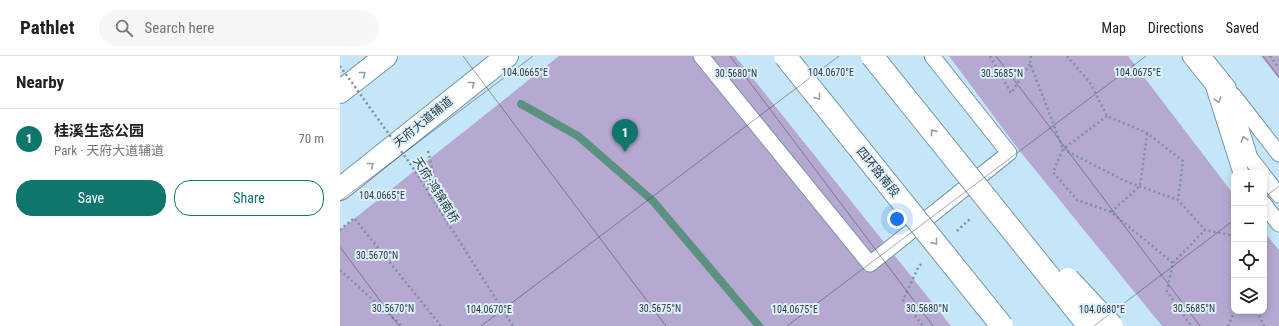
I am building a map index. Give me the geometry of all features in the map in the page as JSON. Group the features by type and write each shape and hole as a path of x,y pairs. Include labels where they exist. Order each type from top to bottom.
{"main road":[{"path":"340,92 386,56"},
{"name":"天府大道辅道","path":"340,189 507,56"},
{"name":"四环路南段","path":"785,56 1002,326"},
{"path":"872,56 1089,326"},
{"path":"954,158 1112,326"}],"lane":[{"path":"701,56 870,264 1009,153 932,56"},
{"path":"1190,56 1213,85 1240,170"},
{"path":"1203,56 1279,154"},
{"path":"1228,87 1250,158 1260,170"},
{"path":"1267,180 1279,195"},
{"path":"1266,206 1279,224"}],"path":[{"path":"990,56 1011,93 1030,63 1031,56"},
{"path":"1067,56 1091,84 1107,116 1147,133 1183,161 1178,200"},
{"path":"1270,56 1279,68"},
{"path":"1030,63 1062,149 1125,180 1178,200 1205,230 1230,235 1233,242"},
{"name":"天府·鸿锦南桥","path":"340,66 411,165 429,196 513,326"},
{"path":"1107,116 1062,149 1053,172 1077,200 1111,212 1173,263"},
{"path":"1111,212 1140,186 1147,133"},
{"path":"427,147 435,180 429,196"},
{"path":"340,230 354,218 441,326"},
{"path":"1191,326 1167,291 1173,263 1205,230"},
{"path":"340,270 402,326"},
{"path":"1228,326 1234,314"},
{"path":"1258,314 1264,326"}],"shaded area":[{"path":"559,56 735,56 951,326 340,326 340,230"},
{"path":"949,56 1128,56 1231,191 1231,314 1267,314 1267,236 1279,250 1279,326 1162,326 1019,150"},
{"path":"1261,56 1279,56 1279,79"}],"waterway":[{"path":"521,104 578,136 653,201 759,326"}],"place":[{"name":"桂溪生态公园","path":"625,152"}]}
